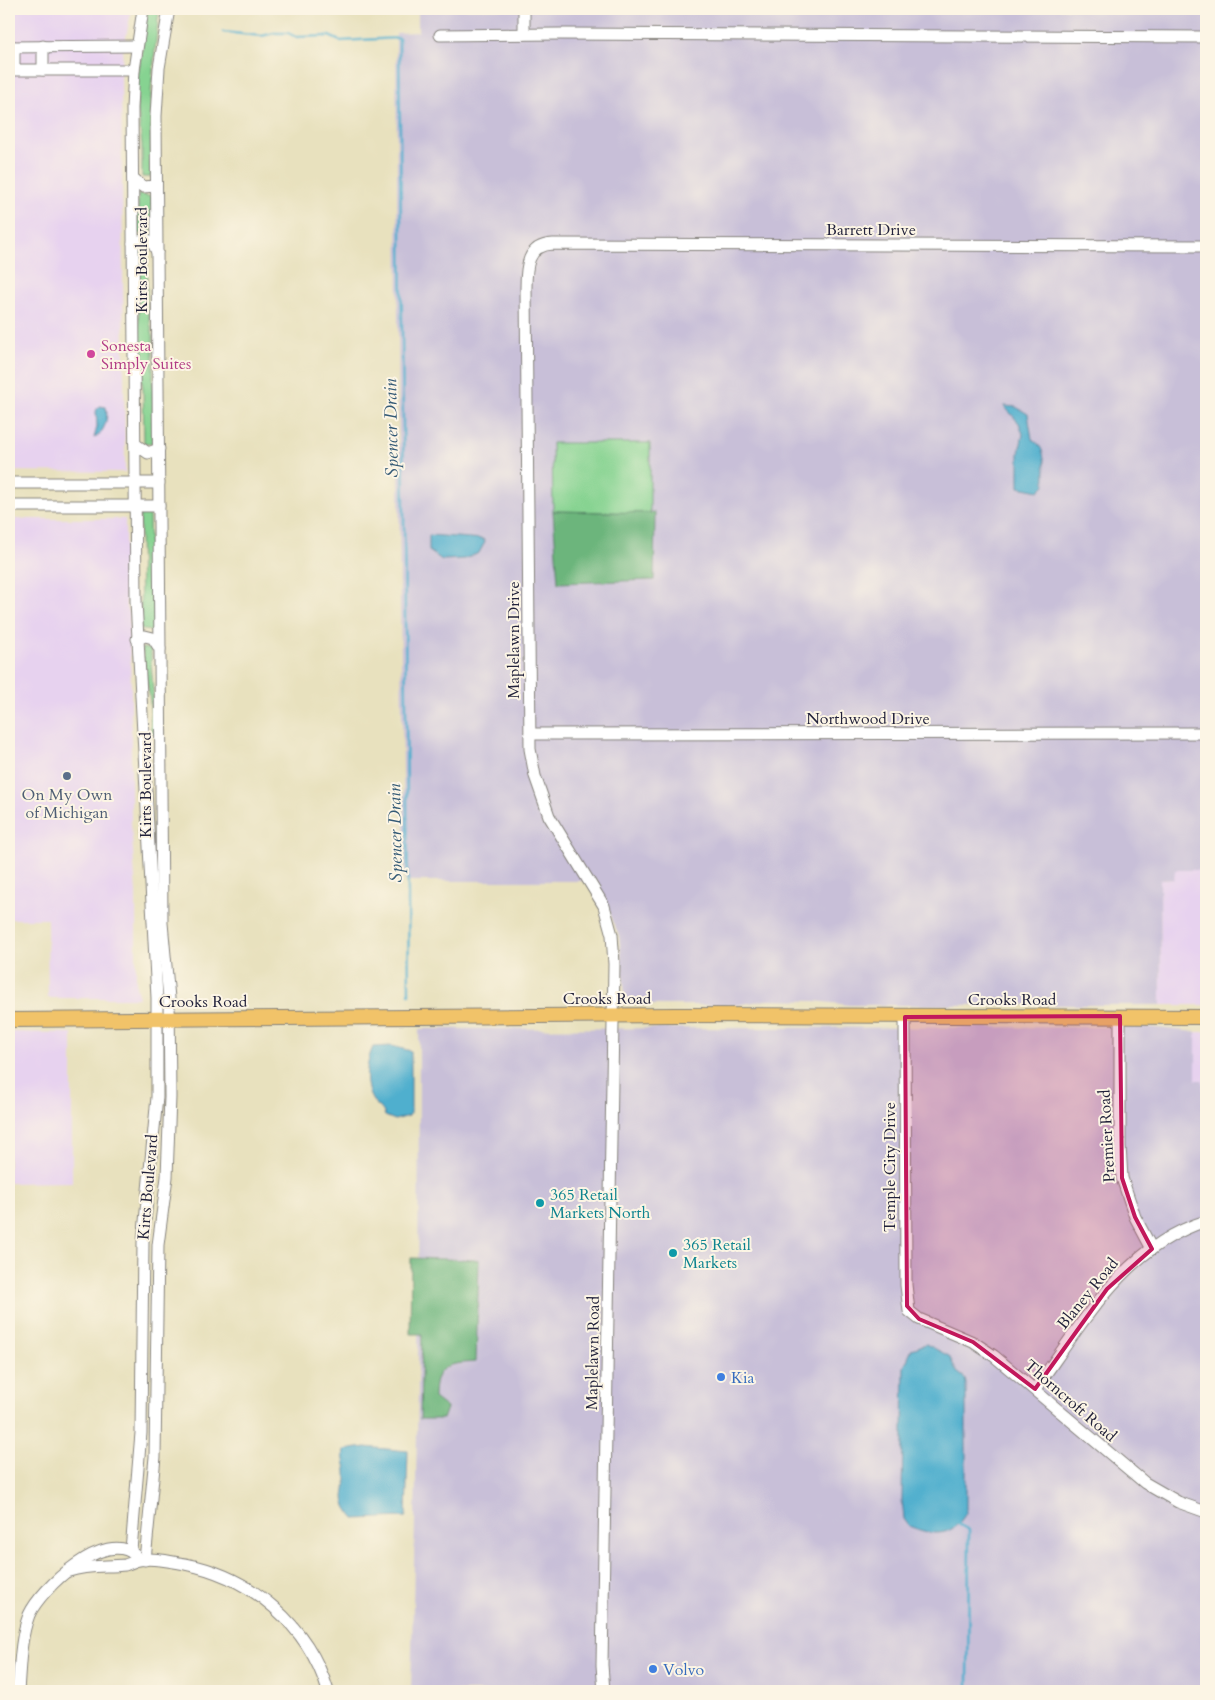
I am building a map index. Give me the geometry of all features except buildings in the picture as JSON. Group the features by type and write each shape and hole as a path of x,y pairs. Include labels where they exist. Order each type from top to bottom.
{"main road":[{"name":"Crooks Road","path":"9,1020 614,1016 1206,1017"}],"street":[{"name":"Kirts Boulevard","path":"131,1550 141,1433 143,1251 156,1123 163,1018 142,737 137,639 133,243 134,70 136,46 143,9"},
{"name":"Kirts Boulevard","path":"143,1559 155,1457 158,1245 167,1177 163,1018 156,186 157,85 170,9"},
{"path":"524,9 524,34"},
{"path":"440,36 524,34 1206,37"},
{"path":"43,46 43,70"},
{"path":"134,70 14,70 11,47 136,46"},
{"path":"133,178 143,188 156,186"},
{"path":"133,243 146,239 154,245 157,252"},
{"name":"Barrett Drive","path":"536,248 553,244 1206,246"},
{"name":"Maplelawn Drive","path":"536,248 530,256 526,284 530,734 532,762 543,801 555,827 595,889 607,914 614,949 614,1016"},
{"path":"135,444 148,453 158,450"},
{"path":"9,483 159,483"},
{"path":"9,506 159,506"},
{"path":"137,639 145,636 153,638 160,649"},
{"name":"Northwood Drive","path":"530,734 1206,732"},
{"path":"142,737 149,742 161,741"},
{"name":"Maplelawn Road","path":"604,1691 602,1665 614,1016"},
{"name":"Premier Road","path":"1120,1016 1120,1139 1122,1178 1135,1217 1152,1249"},
{"name":"Temple City Drive","path":"905,1017 906,1293 907,1306 913,1315"},
{"name":"Blaney Road","path":"1035,1389 1107,1290 1122,1273 1152,1249 1191,1225 1206,1220"},
{"name":"Thorncroft Road","path":"913,1315 973,1342 1035,1389 1145,1483 1177,1502 1206,1512"},
{"path":"18,1691 23,1638 30,1614 42,1594 81,1560 94,1552 131,1550 143,1559"},
{"path":"69,1572 98,1565 125,1565 143,1559 177,1563 210,1570 233,1579 260,1596 281,1614 302,1637 316,1661 328,1691"}],"highlighted area":[{"path":"1120,1016 1122,1178 1135,1217 1152,1249 1107,1289 1035,1389 973,1342 919,1319 907,1306 905,1017"}],"shaded area":[{"path":"9,9 132,9 123,50 121,79 125,472 9,471"},
{"path":"418,9 1206,9 1206,870 1175,870 1174,879 1160,880 1161,1005 849,1005 815,1001 767,1000 736,1005 633,1004 625,996 619,936 597,881 405,881 400,602 396,33 418,32"},
{"path":"9,519 125,519 126,607 129,614 131,690 131,823 136,893 136,987 139,998 48,998 47,919 9,919"},
{"path":"1174,870 1206,870 1206,1005 1161,1005 1160,880 1174,879"},
{"path":"1146,1027 1196,1032 1196,1080 1203,1080 1203,1111 1206,1112 1206,1691 411,1691 418,1391 419,1029"},
{"path":"9,1032 72,1033 72,1182 9,1183"},
{"path":"1196,1032 1206,1032 1206,1112 1203,1112 1203,1080 1196,1081"}],"green space":[{"path":"148,9 159,9 151,92 151,177 142,177 142,144 137,105 138,76"},
{"path":"138,194 152,197 151,235 138,233"},
{"path":"138,252 147,252 147,307 153,336 153,443 144,443 143,388 139,364"},
{"path":"552,443 650,443 650,513 553,511"},
{"path":"147,510 149,511 150,575 155,596 154,632 141,629 140,515"},
{"path":"553,511 655,513 654,580 558,583"},
{"path":"142,648 151,649 156,734 151,734 150,700"},
{"path":"411,1258 479,1260 476,1362 450,1365 440,1372 437,1378 434,1398 447,1408 443,1419 420,1419 422,1334 410,1334"}],"water":[{"path":"100,406 106,407 106,421 101,433 94,438 97,427 96,410"},
{"path":"1004,406 1016,407 1028,414 1032,439 1041,448 1044,459 1045,485 1039,491 1019,487 1019,453 1023,434 1019,423"},
{"path":"429,535 483,539 485,542 479,553 464,559 442,560 429,551"},
{"path":"392,1046 411,1051 411,1112 409,1116 395,1120 385,1116 373,1101 367,1081 367,1067 373,1047"},
{"path":"926,1344 949,1356 957,1372 965,1378 966,1384 966,1513 955,1527 941,1533 926,1532 909,1526 904,1519 902,1500 904,1367 912,1349"},
{"path":"365,1447 408,1451 406,1517 355,1519 349,1512 344,1497 346,1473 343,1456 344,1450"}],"waterway":[{"name":"Spencer Drain","path":"223,32 262,36 274,33 288,33 296,37 329,36 340,41 399,38 409,994"},
{"path":"958,1524 969,1530 968,1691"}],"place":[{"name":"Sonesta Simply Suites","path":"91,354"},
{"name":"On My Own of Michigan","path":"67,776"},
{"name":"365 Retail Markets North","path":"540,1203"},
{"name":"365 Retail Markets","path":"673,1253"},
{"name":"Kia","path":"721,1377"},
{"name":"Volvo","path":"653,1669"}]}
